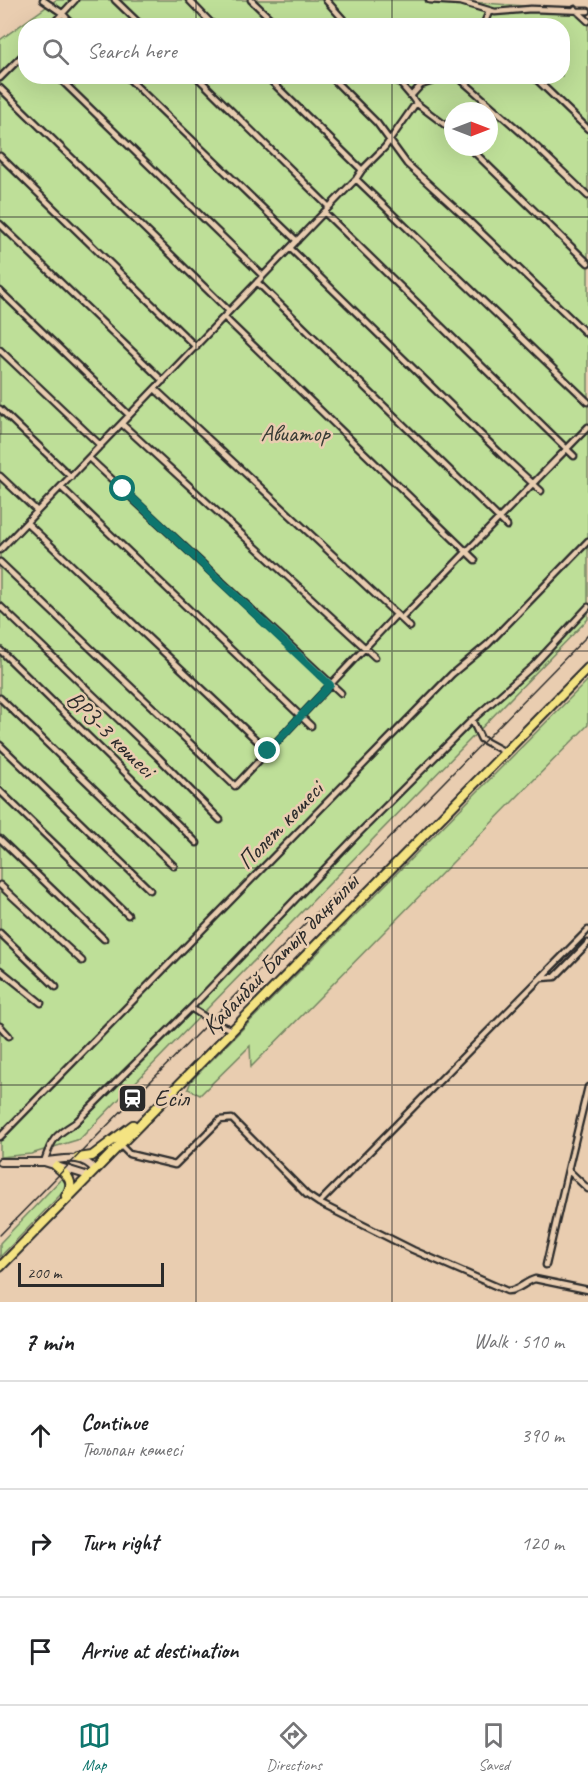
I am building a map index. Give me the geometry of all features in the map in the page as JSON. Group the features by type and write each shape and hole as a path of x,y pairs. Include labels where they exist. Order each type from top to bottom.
{"main road":[{"name":"Қабанбай Батыр даңғылы","path":"0,1267 588,668"},
{"path":"78,1158 92,1156 104,1149 162,1102"},
{"path":"56,1166 68,1176 71,1182 69,1191 60,1205"}],"street":[{"path":"43,0 66,18"},
{"path":"58,18 75,0"},
{"path":"115,0 134,18"},
{"path":"189,0 206,18"},
{"path":"251,0 270,18"},
{"path":"326,0 342,18"},
{"path":"429,0 461,2 489,12 531,9 588,11"},
{"path":"575,9 588,21"},
{"path":"486,18 489,12"},
{"path":"0,78 18,60"},
{"path":"65,84 263,276"},
{"path":"134,84 297,241"},
{"path":"204,84 328,206"},
{"path":"274,84 362,170"},
{"path":"338,84 377,123 407,164 588,335"},
{"path":"401,84 416,103 444,124"},
{"path":"411,96 424,84"},
{"path":"465,84 524,135 588,196"},
{"path":"541,84 588,129"},
{"path":"0,88 229,311"},
{"path":"1,546 27,523 129,415 156,390 356,179 376,157 416,103"},
{"path":"0,156 196,347"},
{"path":"478,156 588,263"},
{"path":"356,179 588,402"},
{"path":"324,212 574,456"},
{"path":"0,224 163,381"},
{"path":"290,248 541,491"},
{"path":"257,282 507,526"},
{"path":"0,291 129,415"},
{"path":"224,317 474,560"},
{"path":"0,350 101,446"},
{"path":"156,390 410,627"},
{"path":"0,409 71,477"},
{"path":"122,424 375,657"},
{"path":"401,619 588,427"},
{"path":"89,458 340,693"},
{"path":"0,476 37,511"},
{"path":"61,487 311,726"},
{"path":"27,523 268,751"},
{"name":"Полет көшесі","path":"0,1137 452,674 488,644 588,541"},
{"path":"0,562 235,786 396,615"},
{"path":"0,606 158,757 220,820"},
{"path":"44,1162 50,1144 57,1134 75,1123 191,1008 359,833 472,720 533,666 588,607"},
{"name":"ВРЗ-3 көшесі","path":"0,650 197,843"},
{"path":"0,699 174,866"},
{"path":"472,720 481,739 505,752"},
{"path":"0,745 150,890"},
{"path":"0,791 128,915"},
{"path":"0,839 104,939"},
{"path":"0,885 82,961"},
{"path":"319,1203 588,930"},
{"path":"0,933 56,987"},
{"path":"541,978 555,977 588,943"},
{"path":"0,970 41,1003"},
{"path":"191,1008 214,1023 233,1030"},
{"path":"0,1026 9,1036"},
{"path":"546,1265 588,1087"},
{"path":"120,1145 129,1154 175,1165 220,1120 232,1119 308,1195 319,1203 413,1250 507,1291 516,1291 528,1281 535,1279 588,1290"},
{"path":"0,1162 44,1162 78,1158 85,1160 92,1173"},
{"path":"44,1162 92,1173"},
{"path":"568,1170 588,1189"}],"green space":[{"name":"Авиатор","path":"56,0 444,0 588,11 588,619 80,1139 31,1154 0,1157 0,40 18,27 18,84 570,84 570,18 31,18"},
{"path":"588,680 588,725 251,1067 250,1046 200,1095 188,1089 191,1081"},
{"path":"64,1176 67,1181 65,1190 0,1257 0,1243"}],"tram line":[{"path":"0,1235 588,635"}],"place":[{"name":"Есіл","path":"133,1098"}],"route":[{"path":"123,489 330,685 268,751"}]}
